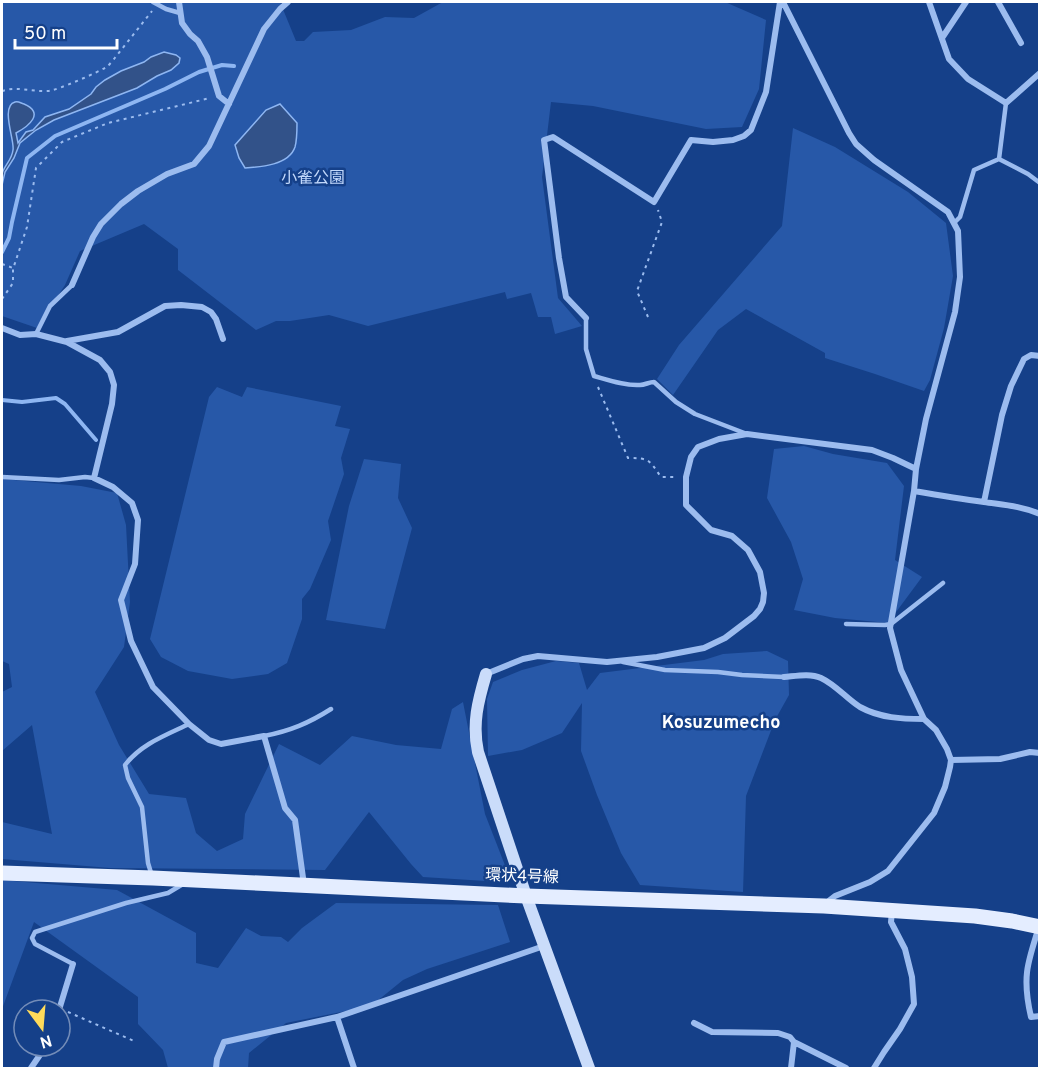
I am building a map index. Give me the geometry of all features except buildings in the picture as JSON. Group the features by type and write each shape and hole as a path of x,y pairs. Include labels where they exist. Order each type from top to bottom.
{"main road":[{"name":"環状4号線","path":"2,873 526,896 892,909 975,916 1039,927"}],"street":[{"path":"180,2 182,23 198,41 208,60 219,96 229,104"},
{"path":"586,318 566,297 544,140 554,136 654,202 692,140 713,142 733,140 744,136 751,130 766,92 781,2"},
{"path":"781,2 856,144 874,160 948,212 958,231 960,277 955,312 926,419 890,628 901,670 924,719 936,730 951,760 945,787 934,813 888,871 870,882 835,896 824,906"},
{"path":"928,2 949,59 968,79 1006,103 1040,73"},
{"path":"942,38 966,2"},
{"path":"998,2 1021,43"},
{"path":"72,285 101,224 138,191 167,174 194,164 209,146 264,29 287,3"},
{"path":"67,342 118,332 165,306 181,305 202,307 211,312 224,339"},
{"path":"2,328 20,335 36,334 67,342 100,360 110,372 114,385 112,404 94,478 113,488 132,503 138,520 135,564 122,600 131,641 153,687 189,724 209,740 221,744 264,736 285,808 295,820 304,886"},
{"path":"984,502 1002,414 1011,386 1024,359 1040,356"},
{"path":"589,1068 526,896 478,752 475,722 486,674 523,659 538,656 621,662 713,645 754,616 760,609 764,593 760,572 748,550 732,536 711,530 686,505 686,477 691,457 698,447 718,439 747,434 872,450 916,469"},
{"path":"914,491 1018,506 1040,514"},
{"path":"784,677 800,675 822,679 861,707 885,717 924,719"},
{"path":"951,760 1000,759 1030,752 1040,753"},
{"path":"874,1068 914,1004 912,977 904,949 891,922 892,909"},
{"path":"1039,927 1025,978 1026,997 1031,1017 1040,1016"},
{"path":"216,1068 224,1042 337,1017 544,946"},
{"path":"62,998 73,964"},
{"path":"337,1017 354,1068"},
{"path":"694,1023 712,1032 778,1033 790,1037 794,1042 846,1068"},
{"path":"791,1068 794,1042"}],"lane":[{"path":"154,2 180,13"},
{"path":"999,159 1006,103"},
{"path":"954,223 960,218 974,170 999,159"},
{"path":"999,159 1040,183"},
{"path":"36,334 50,306 72,285"},
{"path":"586,318 586,349 594,376 637,386 654,382 676,402 695,414 747,434"},
{"path":"2,477 59,480 94,478"},
{"path":"846,624 891,624 943,583"},
{"path":"621,662 665,670 784,677"},
{"path":"264,736 283,733 331,709"},
{"path":"153,878 148,863 142,807 128,778 125,765 148,744 189,724"},
{"path":"73,964 35,944 32,938 35,932 126,903 168,893 191,880"}],"path":[{"path":"2,91 20,88 51,91 109,65 152,13 154,2"},
{"path":"2,299 13,283 14,269 27,227 36,168 62,142 108,123 219,96"},
{"path":"648,317 637,291 662,222 654,202"},
{"path":"2,264 14,269"},
{"path":"594,376 628,458 644,458 651,462 661,477 686,477"},
{"path":"72,1015 134,1041"}],"green space":[{"name":"小雀公園","path":"2,2 280,2 296,41 304,41 313,32 351,30 385,17 414,18 443,2 725,2 766,20 759,89 742,127 706,129 593,106 551,102 542,177 558,298 582,326 555,334 551,317 538,317 531,293 507,299 505,292 368,326 329,315 276,321 256,330 178,270 178,249 144,224 80,251 65,285 37,328 2,316"},
{"path":"793,128 835,147 908,192 946,223 953,276 944,328 930,380 924,391 825,358 825,353 746,309 718,330 673,395 657,379 679,345 782,226"},
{"path":"217,387 242,397 247,387 341,406 335,426 350,429 341,458 344,474 328,521 331,540 310,589 302,599 302,619 287,663 268,674 232,679 188,671 161,657 150,639 209,397"},
{"path":"804,446 833,454 887,463 904,486 895,560 922,577 888,623 835,618 794,610 803,579 791,542 767,498 774,449"},
{"path":"364,459 401,464 398,498 412,528 385,629 326,620 349,506"},
{"path":"2,479 81,486 117,493 126,525 130,602 124,647 95,692 119,745 149,794 186,798 196,833 217,851 243,839 245,814 279,744 320,765 352,736 396,745 441,749 452,709 463,702 485,814 506,868 507,879 501,882 423,877 369,812 325,870 110,868 2,859 2,822 52,834 32,725 2,751 2,692 12,687 9,664 2,661"},
{"path":"767,651 788,661 789,695 775,720 746,796 743,892 640,885 621,853 581,751 582,703 562,733 522,750 488,756 487,699 493,682 522,670 556,661 579,663 587,690 600,673 704,660 723,654"},
{"path":"2,880 117,890 196,933 196,963 218,968 246,928 261,936 281,937 288,942 302,928 336,903 498,905 510,942 427,969 403,980 371,1006 286,1023 249,1053 248,1068 168,1068 163,1050 138,1024 138,997 34,922 2,1009"}],"shaded area":[{"path":"164,52 180,58 179,63 171,70 137,88 54,120 36,130 20,143 5,172 2,185 2,173 13,150 8,117 11,105 15,102 24,104 33,111 34,115 26,127 16,133 18,143 26,132 33,130 45,117 69,109 91,94 105,80"},
{"path":"280,104 297,123 296,144 292,153 274,164 245,168 235,145 266,110"}],"waterway":[{"path":"2,252 9,238 27,158 55,136 199,72 222,65 234,66"},
{"path":"2,400 22,402 56,398 65,404 96,440"}],"district":[{"name":"Kosuzumecho","path":"721,723"}]}
